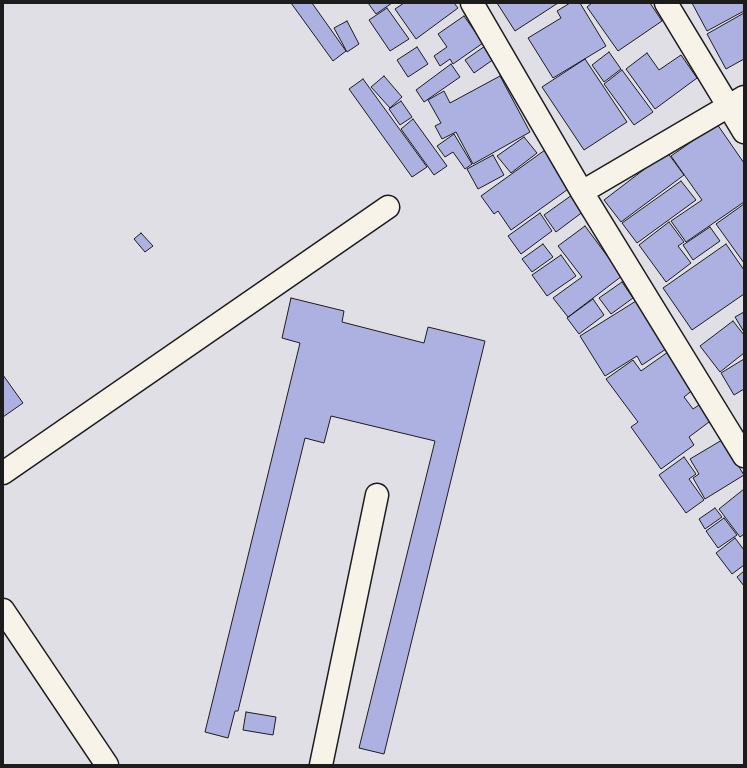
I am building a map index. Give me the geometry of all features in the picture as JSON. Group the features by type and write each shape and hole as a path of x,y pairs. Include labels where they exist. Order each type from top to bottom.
{"street":[{"path":"472,3 582,192 744,456"},
{"path":"666,3 736,101 744,132"},
{"path":"582,192 736,101"},
{"path":"3,473 388,207"},
{"path":"321,765 377,495"},
{"path":"3,610 107,765"}],"building":[{"path":"291,3 312,3 346,51 333,61"},
{"path":"368,3 392,3 376,14"},
{"path":"404,3 454,3 458,8 416,39 395,9"},
{"path":"497,3 558,3 515,31"},
{"path":"570,3 580,3 606,46 553,78 528,38 561,18 557,11"},
{"path":"592,3 650,3 662,21 618,51 587,7"},
{"path":"692,3 744,3 744,11 707,31"},
{"path":"387,8 409,39 390,51 369,20"},
{"path":"744,13 744,59 726,69 707,34"},
{"path":"464,16 483,43 453,64 450,59 440,66 434,56 447,47 438,34"},
{"path":"347,21 359,44 347,52 334,28"},
{"path":"485,46 494,59 474,73 465,60"},
{"path":"417,47 428,64 408,77 397,60"},
{"path":"609,52 621,69 604,82 592,65"},
{"path":"647,53 659,70 681,55 697,78 655,109 626,69"},
{"path":"585,59 627,122 584,150 542,87"},
{"path":"451,64 460,77 424,102 416,90"},
{"path":"622,70 653,112 634,125 604,84"},
{"path":"384,76 402,97 390,108 371,87"},
{"path":"500,76 530,132 473,164 456,132 442,139 435,126 441,123 428,100 444,91 450,103"},
{"path":"363,79 427,167 412,177 349,89"},
{"path":"401,101 412,117 400,125 389,109"},
{"path":"413,119 447,166 434,175 401,129"},
{"path":"717,124 744,163 744,202 686,242 671,221 702,200 671,156"},
{"path":"454,134 472,164 465,169 453,152 445,157 437,146"},
{"path":"524,137 537,153 511,173 497,156"},
{"path":"545,150 571,187 511,230 498,211 494,214 481,196"},
{"path":"667,152 684,175 621,222 604,200"},
{"path":"493,155 504,175 478,189 467,169"},
{"path":"681,181 696,200 637,243 622,223"},
{"path":"572,195 584,211 556,232 544,215"},
{"path":"744,204 744,263 716,224"},
{"path":"540,213 552,231 521,254 508,236"},
{"path":"669,222 684,242 678,246 691,263 666,282 639,245"},
{"path":"585,226 622,276 568,317 553,298 582,277 558,246"},
{"path":"710,227 720,241 693,260 683,245"},
{"path":"141,233 153,246 145,252 134,239"},
{"path":"543,244 553,257 532,272 522,259"},
{"path":"726,244 744,270 744,294 692,330 663,288"},
{"path":"561,255 576,276 547,296 532,275"},
{"path":"622,282 633,298 611,314 599,298"},
{"path":"291,298 344,311 342,322 424,343 428,327 485,341 384,754 359,748 435,441 331,416 324,443 305,438 238,711 235,711 228,738 205,732 300,343 282,338"},
{"path":"593,299 604,315 579,334 567,318"},
{"path":"636,301 666,349 642,365 637,356 605,376 580,336"},
{"path":"744,312 744,332 735,317"},
{"path":"733,321 744,335 744,353 720,372 700,346"},
{"path":"668,352 694,389 684,397 693,409 702,403 713,419 689,437 694,445 661,469 631,427 638,422 606,379 633,360 641,371"},
{"path":"744,359 744,389 734,395 721,373"},
{"path":"3,375 23,403 3,417"},
{"path":"722,440 744,475 705,499 693,478 699,474 690,459"},
{"path":"684,457 696,474 689,479 704,500 686,513 659,475"},
{"path":"744,489 744,534 740,537 719,509"},
{"path":"715,508 722,517 705,529 699,519"},
{"path":"724,518 737,535 718,548 706,531"},
{"path":"735,538 744,550 744,565 732,574 716,553"},
{"path":"744,571 744,586 737,577"},
{"path":"246,712 276,717 273,735 243,730"}]}
